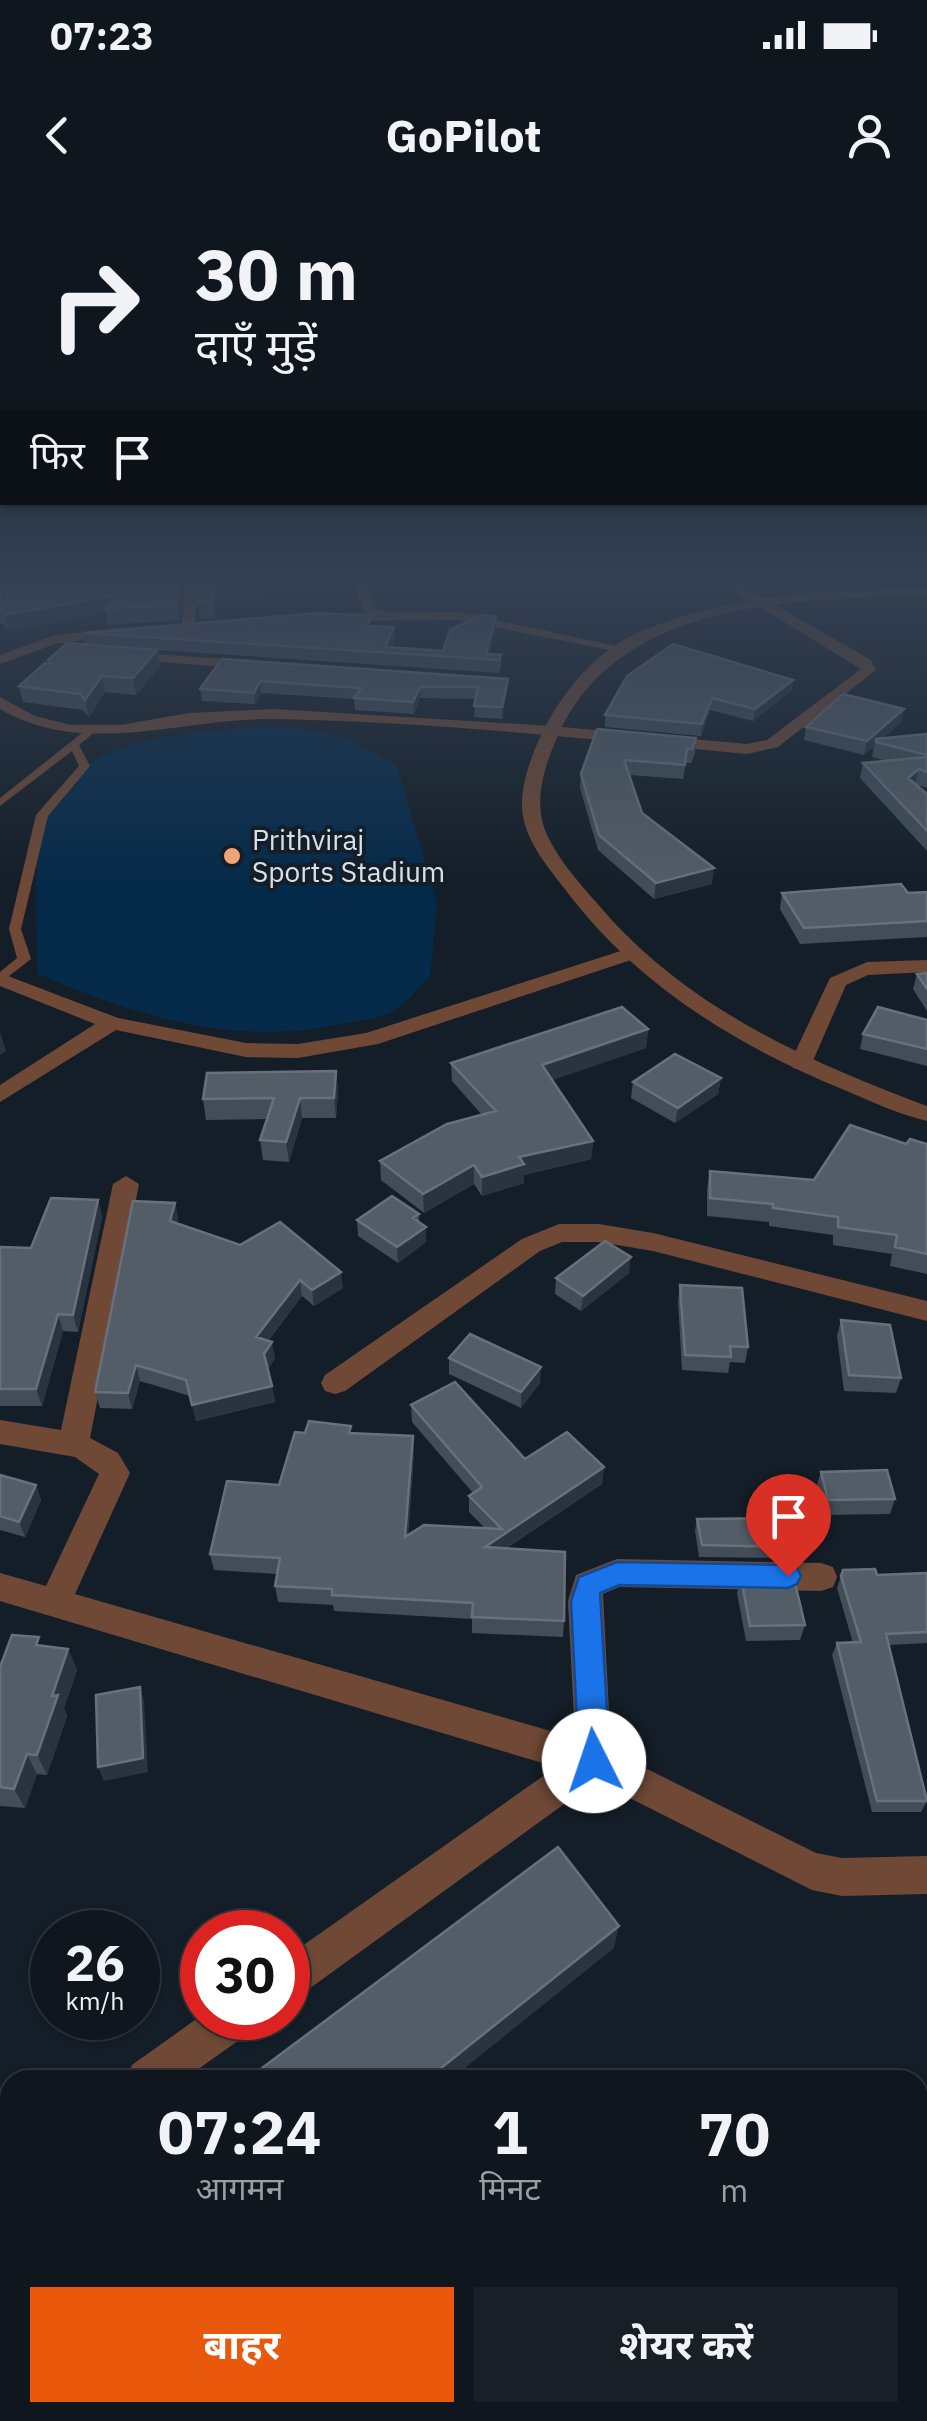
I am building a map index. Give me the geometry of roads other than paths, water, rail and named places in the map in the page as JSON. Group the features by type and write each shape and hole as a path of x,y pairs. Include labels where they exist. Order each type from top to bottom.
{"street":[{"path":"587,682 552,730 534,779 534,825 546,852 594,916 630,954 709,1014 801,1063 927,1114"},
{"path":"0,702 28,719 91,732 239,714 552,730 746,748 772,744 850,682"},
{"path":"0,979 112,1022 246,1050 337,1046 630,954"},
{"path":"801,1063 836,982 871,968 927,966"},
{"path":"0,1095 112,1022"},
{"path":"73,1446 126,1184"},
{"path":"334,1383 531,1245 558,1233 599,1233 653,1242 927,1310"},
{"path":"0,1432 73,1446 110,1460 115,1473 54,1604"},
{"path":"594,1761 584,1601 588,1586 617,1573 822,1577"},
{"path":"0,1587 594,1761 812,1871 842,1877 927,1875"},
{"path":"310,1964 594,1761"},
{"path":"160,2070 203,2040"}],"lane":[{"path":"0,803 91,732"},
{"path":"0,979 24,960 15,929 42,815 85,766 74,745"}],"place":[{"name":"Prithviraj Sports Stadium","path":"232,856"}]}
